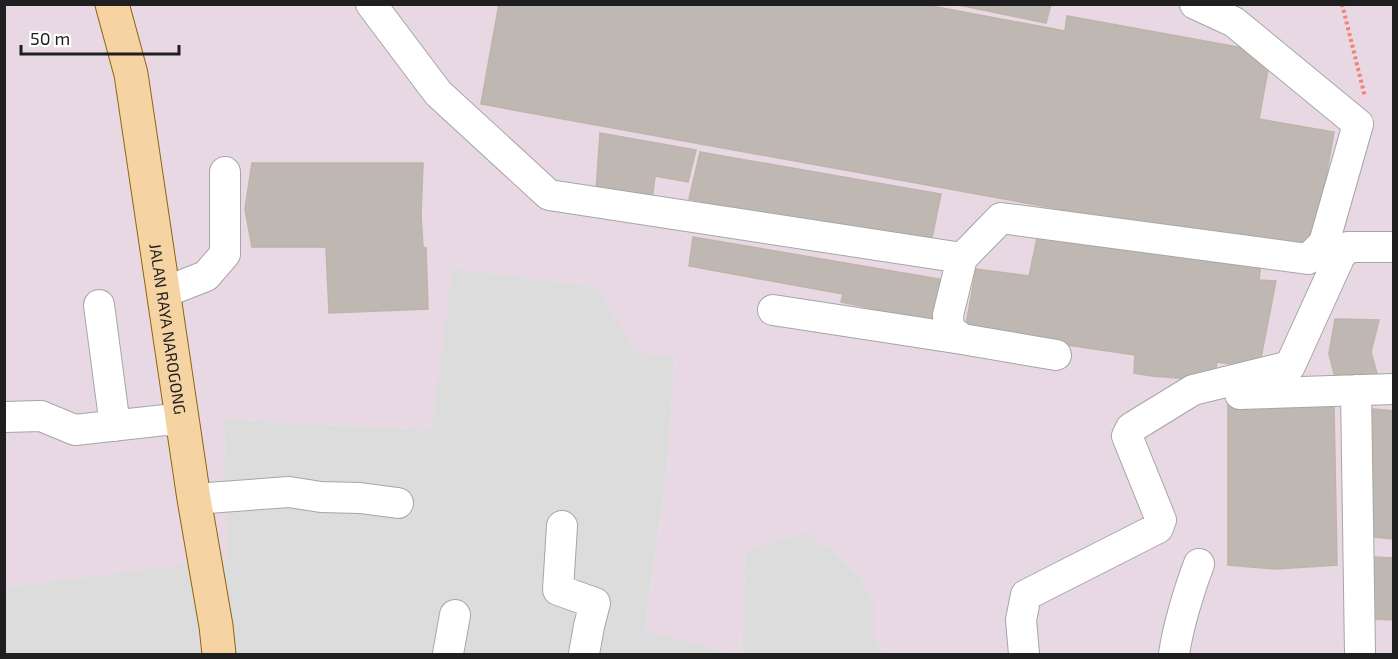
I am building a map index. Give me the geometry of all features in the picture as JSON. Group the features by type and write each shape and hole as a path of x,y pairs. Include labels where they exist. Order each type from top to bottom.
{"main road":[{"name":"JALAN RAYA NAROGONG","path":"112,4 131,74 219,654"}],"street":[{"path":"371,4 438,93 549,195 962,258"},
{"path":"962,339 949,329 948,322 962,258 1001,218 1308,259 1324,243 1358,124 1234,22 1195,4"},
{"path":"165,292 206,276 225,254 225,172"},
{"path":"1024,654 1021,621 1026,595 1158,528 1161,520 1127,436 1131,428 1193,390 1290,366 1340,256 1347,247 1394,247"},
{"path":"99,305 115,426"},
{"path":"773,310 1056,355"},
{"path":"1240,394 1394,389"},
{"path":"1356,390 1360,654"},
{"path":"4,417 41,416 75,430 165,420 183,422"},
{"path":"194,500 290,492 321,497 360,498 398,503"},
{"path":"562,526 558,590 595,603 584,654"},
{"path":"1174,654 1176,639 1199,564"},
{"path":"448,654 454,615"}],"path":[{"path":"1342,4 1365,97 1358,124"}],"shaded area":[{"path":"4,5 1393,5 1393,654 887,654 874,641 874,600 860,578 834,552 807,532 746,551 741,654 731,654 645,630 667,468 675,358 635,352 598,287 453,268 431,430 224,419 227,559 5,587"},
{"path":"452,268 598,287 635,351 675,358 667,468 645,629 731,654 5,654 4,587 226,559 224,419 431,430"},
{"path":"807,532 834,552 860,578 874,601 874,641 887,654 741,654 746,550"}],"building":[{"path":"499,4 921,4 1065,31 1067,16 1271,53 1259,119 1334,132 1312,255 481,104"},
{"path":"954,4 1051,4 1046,23"},
{"path":"600,133 696,150 688,182 655,176 652,200 596,192"},
{"path":"700,152 941,194 930,247 689,199"},
{"path":"252,163 423,163 421,215 423,247 426,248 428,309 329,313 326,247 252,247 245,209"},
{"path":"1039,229 1261,263 1259,280 1276,281 1259,368 1217,362 1214,381 1152,376 1134,373 1135,355 965,330 976,269 1029,276"},
{"path":"693,237 951,281 942,323 841,302 843,294 689,266"},
{"path":"1335,319 1379,320 1371,352 1379,381 1336,381 1329,354"},
{"path":"1228,402 1334,404 1337,565 1276,569 1228,565"},
{"path":"1373,409 1394,411 1394,539 1373,537"},
{"path":"1373,557 1394,558 1394,620 1372,619"}]}
